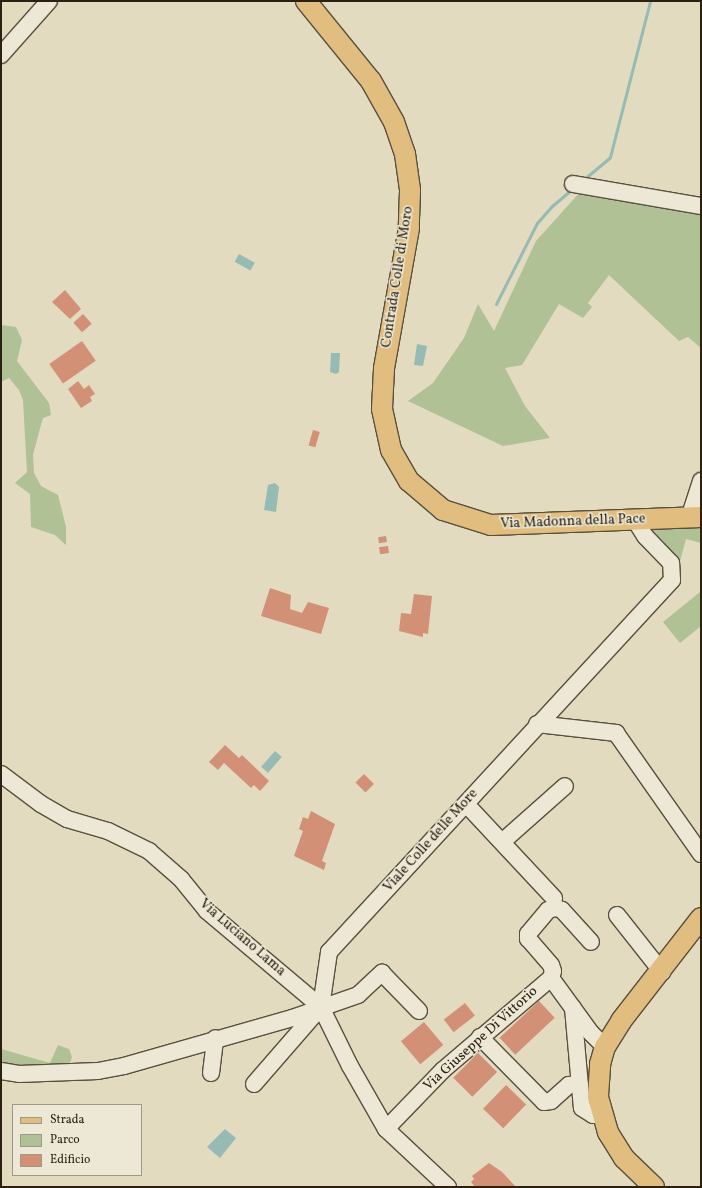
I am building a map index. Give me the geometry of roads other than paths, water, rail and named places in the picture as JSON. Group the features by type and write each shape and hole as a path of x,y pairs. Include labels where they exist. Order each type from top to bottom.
{"main road":[{"name":"Contrada Colle di Moro","path":"306,1 352,55 379,93 394,122 406,160 410,191 409,228 382,391 384,427 396,462"},
{"name":"Via Madonna della Pace","path":"396,462 409,482 430,502 452,515 479,523 518,526 695,517"},
{"path":"654,1187 624,1158 610,1135 601,1113 598,1080 605,1047 621,1021 662,972 701,918"}],"street":[{"path":"1,55 49,1"},
{"path":"573,184 701,206"},
{"path":"695,517 701,481"},
{"name":"Viale Colle delle More","path":"321,1007 330,952 466,804 537,724 672,580 671,563 645,536 635,520"},
{"path":"537,724 616,733 701,854"},
{"name":"Via Luciano Lama","path":"1,774 41,804 67,819 108,831 149,851 181,879 207,911 321,1007"},
{"path":"502,842 565,786"},
{"path":"466,804 554,898"},
{"path":"551,978 553,971 551,965 528,939 528,934 548,910 556,908 562,910 591,942"},
{"path":"617,915 662,972"},
{"path":"1,1071 20,1074 98,1071 215,1038 271,1025 358,995 382,973 419,1011"},
{"name":"Via Giuseppe Di Vittorio","path":"386,1129 480,1037 551,978 605,1047"},
{"path":"254,1084 321,1007"},
{"path":"321,1007 367,1100 386,1129 448,1187"},
{"path":"573,1008 580,1084 586,1113 601,1113"},
{"path":"480,1037 544,1102 551,1101 566,1087 580,1084"},
{"path":"211,1073 215,1038"}],"water":[{"path":"239,254 255,263 250,271 235,262"},
{"path":"417,344 427,346 423,366 414,365"},
{"path":"331,353 340,353 339,372 336,374 330,372"},
{"path":"275,483 279,487 276,512 264,510 268,485"},
{"path":"275,751 282,757 268,773 261,767"},
{"path":"225,1129 236,1138 220,1158 207,1147"}],"waterway":[{"path":"583,180 610,157 650,1"},
{"path":"496,304 537,223 552,206 571,190"}]}
